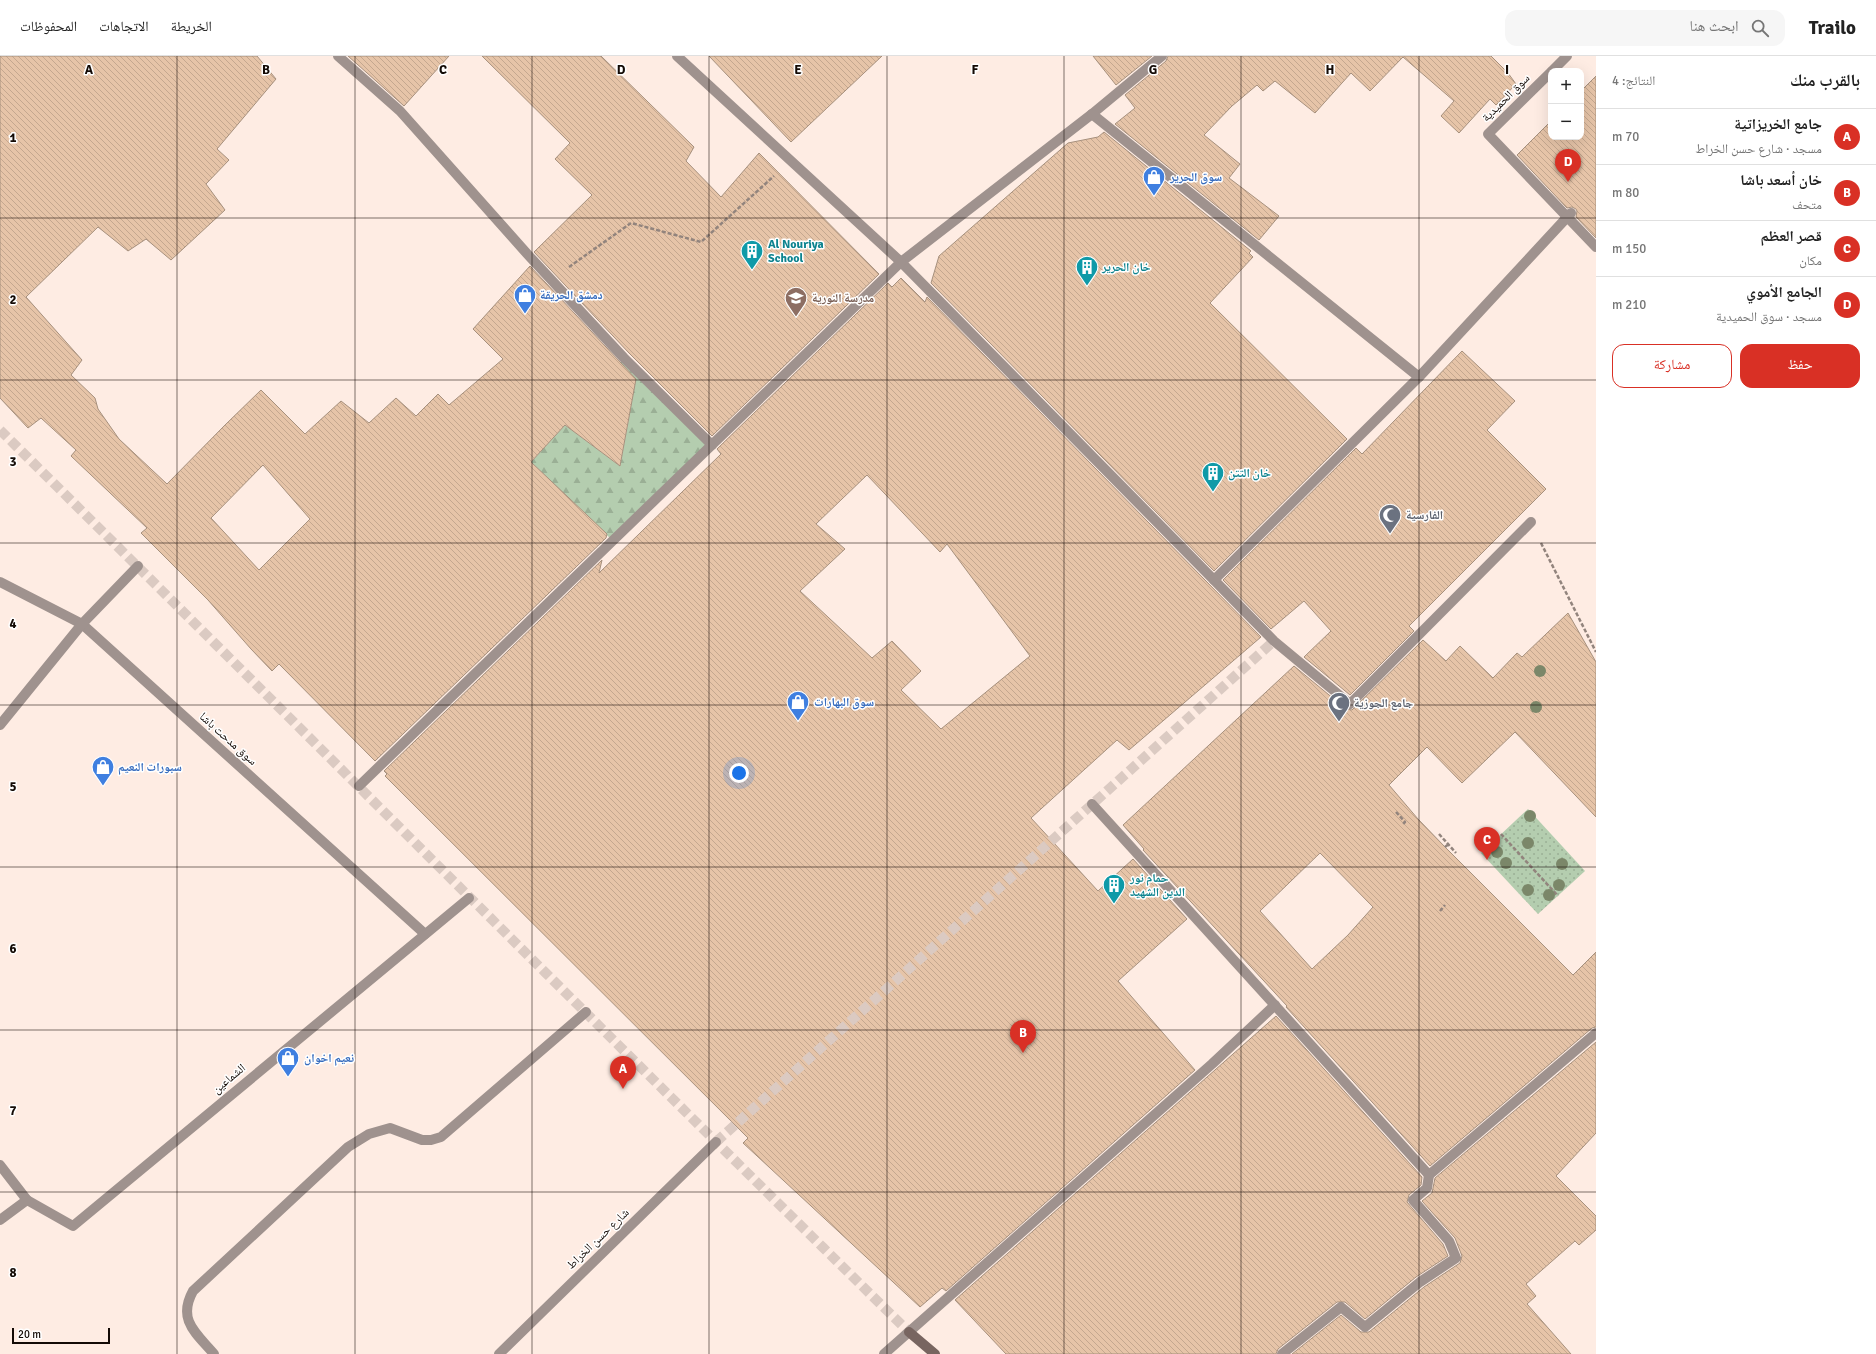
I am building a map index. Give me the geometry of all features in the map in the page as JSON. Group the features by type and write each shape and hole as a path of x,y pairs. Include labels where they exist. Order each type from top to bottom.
{"street":[{"path":"338,56 400,110 530,257 624,358 712,445"},
{"path":"677,56 901,262 1274,641 1350,704 1531,522"},
{"path":"360,786 901,262 1092,114 1162,56"},
{"name":"سوق الحميدية","path":"1554,68 1567,56"},
{"name":"سوق الحميدية","path":"1548,74 1488,134 1570,215 1596,247"},
{"path":"1092,114 1419,377"},
{"path":"1214,580 1419,377 1570,215"},
{"path":"0,724 82,624 138,566"},
{"name":"سوق مدحت باشا","path":"0,582 82,624 424,934"},
{"path":"1092,804 1429,1175"},
{"name":"الشماعين","path":"27,1200 73,1226 469,898"},
{"path":"884,1354 1207,1069 1275,1005"},
{"path":"214,1354 191,1328 188,1320 186,1311 187,1301 193,1291 343,1152 358,1139 390,1128 422,1140 431,1140 441,1137 586,1012"},
{"path":"1282,1354 1341,1307 1365,1327 1420,1282 1456,1258 1450,1241 1413,1200 1427,1188 1429,1175 1596,1033"},
{"name":"شارع حسن الخراط","path":"499,1354 716,1142"},
{"path":"0,1165 27,1200 0,1220"},
{"path":"909,1332 935,1354"}],"path":[{"path":"552,279 631,223 701,242 791,161"},
{"path":"1531,522 1596,652"},
{"path":"1396,812 1405,822 1403,824"},
{"path":"1439,834 1456,853"},
{"path":"1501,834 1558,896"},
{"path":"1445,847 1449,844"},
{"path":"1440,911 1445,906"}],"green space":[{"path":"624,358 712,445 613,541 531,462 565,425 620,466 629,418 601,385"},
{"path":"1528,809 1585,871 1538,914 1481,853"}],"building":[{"path":"0,56 257,56 276,79 217,149 229,160 206,184 225,210 171,260 146,239 128,251 98,227 26,297 82,360 71,375 95,398 98,409 119,439 167,484 261,390 305,434 341,401 369,423 396,398 416,416 438,394 449,405 503,359 473,329 530,266 636,379 620,466 565,425 531,462 607,534 606,538 375,761 279,664 272,671 208,600 141,533 147,528 71,456 76,450 41,418 28,428 0,398","holes":["263,465 310,519 259,570 211,518"]},
{"path":"348,56 449,56 404,106"},
{"path":"482,56 601,56 694,147 686,161 721,197 759,153 879,274 712,436 629,353 534,252 592,195 555,159 570,143"},
{"path":"709,56 882,56 791,142"},
{"path":"1093,56 1152,56 1116,85"},
{"path":"1168,56 1491,56 1508,73 1516,84 1496,105 1490,99 1459,133 1441,116 1454,101 1403,57 1370,91 1351,73 1315,113 1275,81 1263,91 1257,85 1232,106 1204,135 1240,164 1229,178 1279,216 1259,240 1115,124 1135,108 1125,95 1166,61"},
{"path":"1596,76 1596,238 1576,217 1576,209 1572,207 1567,208 1517,155 1548,124 1548,140 1584,140 1584,88"},
{"path":"1104,132 1251,251 1249,253 1253,257 1210,303 1347,439 1214,571 931,283 939,256 1068,143 1098,137"},
{"path":"901,278 925,302 927,297 1261,637 1129,750 1117,740 1031,818 1098,891 1133,859 1187,919 1118,981 1195,1070 946,1291 942,1288 920,1307 743,1143 748,1138 385,776 387,774 384,771 602,560 599,573 721,454 717,449 888,283 892,287","holes":["867,475 940,552 947,544 1030,656 941,729 901,690 921,671 892,641 872,658 800,591 845,549 816,524"]},
{"name":"الفارسية","path":"1462,351 1515,401 1487,430 1546,489 1409,626 1414,631 1350,695 1304,657 1331,631 1304,601 1271,629 1223,580 1356,448 1362,454"},
{"path":"1568,613 1596,662 1596,817 1515,732 1462,783 1427,747 1389,785 1418,819 1445,847 1573,975 1596,952 1596,1027 1592,1028 1430,1166 1286,1007 1287,1006 1143,850 1144,849 1123,825 1294,666 1346,709 1352,710 1423,640 1446,661 1460,646 1493,678 1517,653 1522,657","holes":["1320,853 1373,907 1348,935 1312,969 1260,911"]},
{"path":"1276,1016 1422,1177 1421,1185 1409,1195 1407,1202 1443,1244 1448,1256 1416,1277 1365,1319 1345,1302 1337,1302 1278,1349 1276,1354 1006,1354 955,1300"},
{"path":"1596,1042 1596,1133 1556,1176 1596,1216 1596,1230 1579,1245 1575,1241 1526,1284 1536,1296 1527,1304 1571,1354 1292,1354 1341,1315 1361,1332 1369,1332 1424,1287 1460,1263 1462,1256 1455,1238 1422,1201 1432,1193 1435,1178"}],"tunnel":[{"path":"0,430 909,1332"},
{"path":"716,1142 1274,641"}],"place":[{"name":"الجامع الأموي","path":"1568,182"},
{"name":"سوق الحرير","path":"1154,196"},
{"name":"Al Nouriya School","path":"752,270"},
{"name":"خان الحرير","path":"1087,286"},
{"name":"دمشق الحريقة","path":"525,314"},
{"name":"مدرسة النورية","path":"796,318"},
{"name":"خان التتن","path":"1213,492"},
{"name":"الفارسية","path":"1390,534"},
{"name":"سوق البهارات","path":"798,722"},
{"name":"جامع الجوزية","path":"1339,722"},
{"name":"سبورات النعيم","path":"103,786"},
{"name":"قصر العظم","path":"1487,860"},
{"name":"حمام نور الدين الشهيد","path":"1114,904"},
{"name":"خان أسعد باشا","path":"1023,1053"},
{"name":"نعيم اخوان","path":"288,1078"},
{"name":"جامع الخريزاتية","path":"623,1089"}]}
